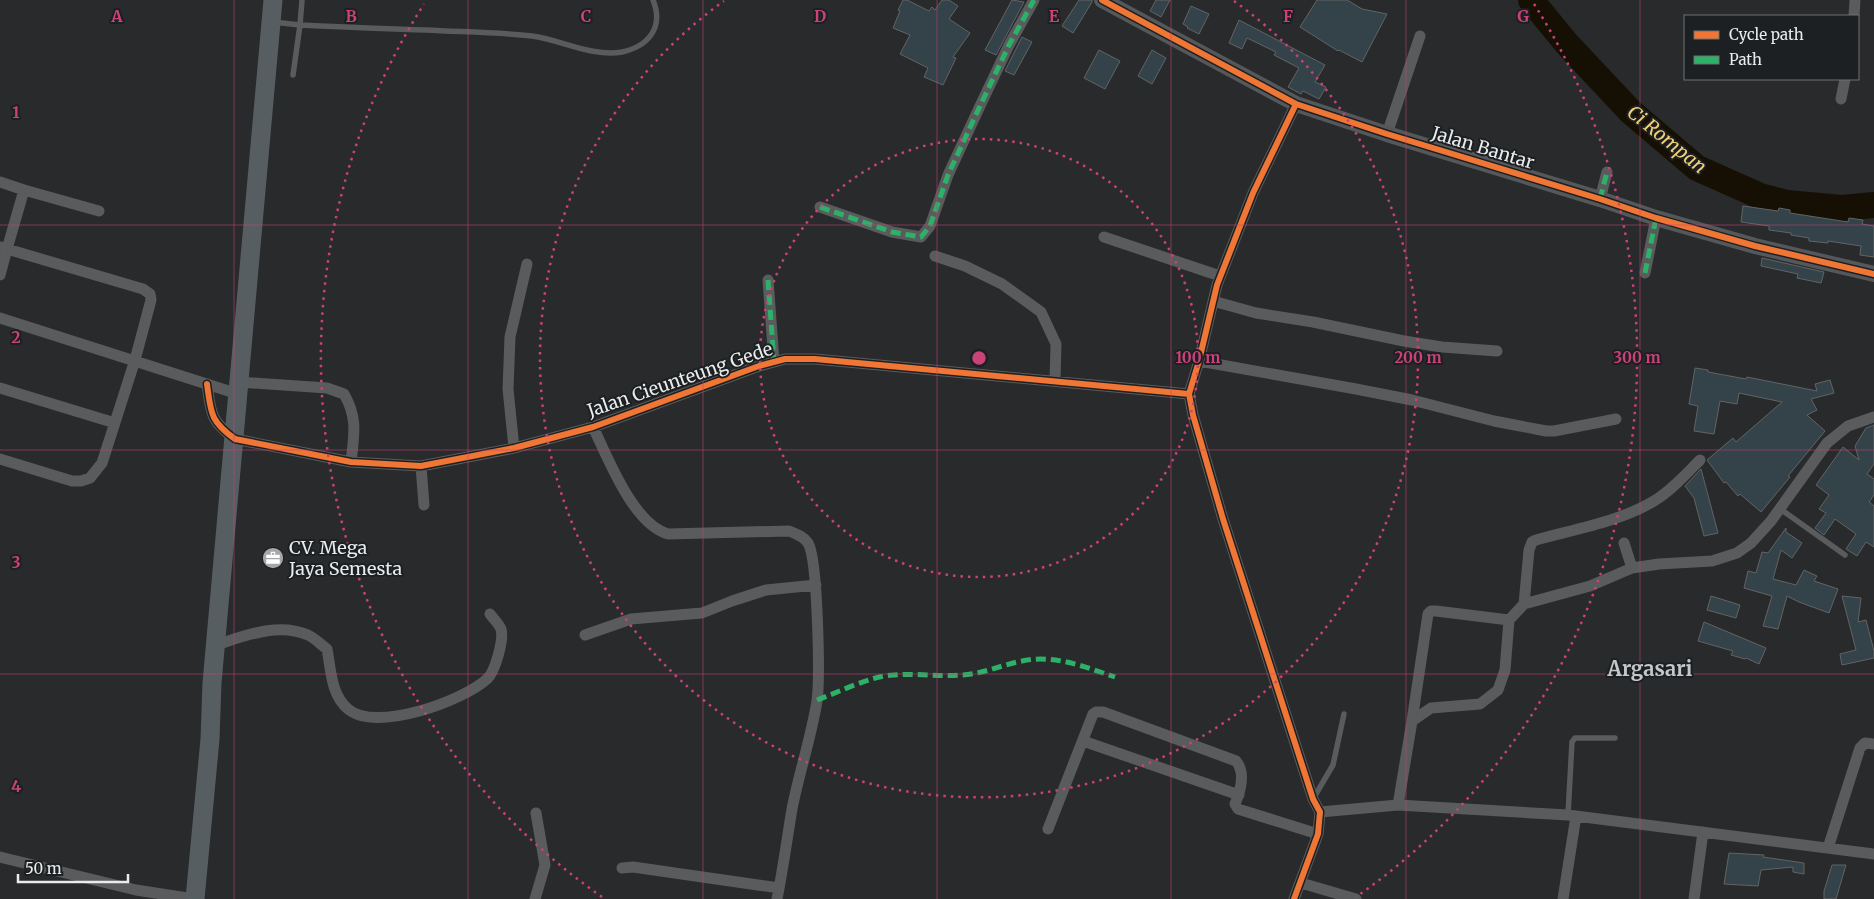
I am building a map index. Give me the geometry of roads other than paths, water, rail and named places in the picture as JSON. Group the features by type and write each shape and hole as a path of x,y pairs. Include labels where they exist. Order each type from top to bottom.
{"main road":[{"path":"195,899 212,683 273,0"}],"street":[{"path":"820,207 892,232 921,237 926,233 948,175 1000,62 1034,0"},
{"name":"Jalan Bantar","path":"1102,0 1296,104 1656,218 1755,246 1874,274"},
{"path":"1854,15 1855,0"},
{"path":"1387,134 1420,36"},
{"path":"1841,99 1845,80"},
{"path":"1294,899 1318,834 1320,812 1313,799 1223,519 1193,415 1189,394 1199,362 1220,276 1253,193 1296,104"},
{"path":"1600,199 1607,172"},
{"path":"0,182 99,211"},
{"path":"0,275 4,248 24,190"},
{"path":"1645,274 1656,218"},
{"path":"1104,237 1220,276"},
{"path":"0,459 72,481 90,478 97,471 102,463 150,308 150,294 143,289 4,248"},
{"path":"935,256 965,266 1002,284 1041,312 1056,344 1055,381"},
{"path":"514,448 508,389 510,338 527,264"},
{"path":"768,280 774,362"},
{"path":"1213,301 1256,313 1313,322 1404,341 1442,347 1497,351"},
{"path":"0,318 208,384 238,388 327,388 344,394 353,412 351,462"},
{"name":"Jalan Cieunteung Gede","path":"235,439 351,462 421,466 514,448 594,428 759,366 785,359 815,359 1189,394"},
{"path":"1199,362 1412,400 1494,421 1546,431 1616,419"},
{"path":"208,384 213,416 219,428 235,439"},
{"path":"0,388 115,423"},
{"path":"1412,721 1431,708 1480,704 1498,690 1505,670 1509,620 1524,604 1590,586 1632,568 1659,564 1712,561 1737,553 1751,543 1771,521 1827,443 1848,426 1874,417"},
{"path":"594,428 619,484 629,500 659,532 668,534 789,531 800,535 808,543 816,585 818,630 817,700 792,809 778,893 633,867 622,868"},
{"path":"1524,604 1529,550 1532,542 1616,518 1654,501 1672,488 1700,460"},
{"path":"421,466 424,505"},
{"path":"1624,543 1632,568"},
{"path":"585,635 631,619 702,614 732,601 766,590 816,585"},
{"path":"1398,805 1428,614 1431,611 1436,611 1509,620"},
{"path":"216,644 260,631 286,630 309,635 327,649 335,695 348,710 369,718 403,715 468,694 489,678 501,647 501,628 490,614"},
{"path":"1048,829 1092,714 1104,712 1236,761 1241,766 1242,773 1239,795 1235,804 1238,809 1318,834"},
{"path":"1083,741 1239,795"},
{"path":"1828,848 1860,748 1865,743 1874,744"},
{"path":"1320,812 1398,805 1572,815 1874,854"},
{"path":"536,813 545,865 536,899"},
{"path":"1563,899 1572,815"},
{"path":"1694,899 1703,832"},
{"path":"0,857 136,890 195,899"},
{"path":"1300,883 1356,899"}],"lane":[{"path":"293,75 302,0"},
{"path":"271,22 534,36 595,52 622,52 650,38 656,27 658,12 653,0"},
{"path":"1779,508 1845,555"},
{"path":"1313,799 1333,765 1344,714"},
{"path":"1572,815 1572,742 1575,738 1583,737 1615,738"}],"waterway":[{"name":"Ci Rompan","path":"1531,0 1567,44 1631,112 1697,168 1760,196 1787,203 1842,208 1874,205"}],"place":[{"name":"CV. Mega Jaya Semesta","path":"273,558"}],"district":[{"name":"Argasari","path":"1650,669"}]}
